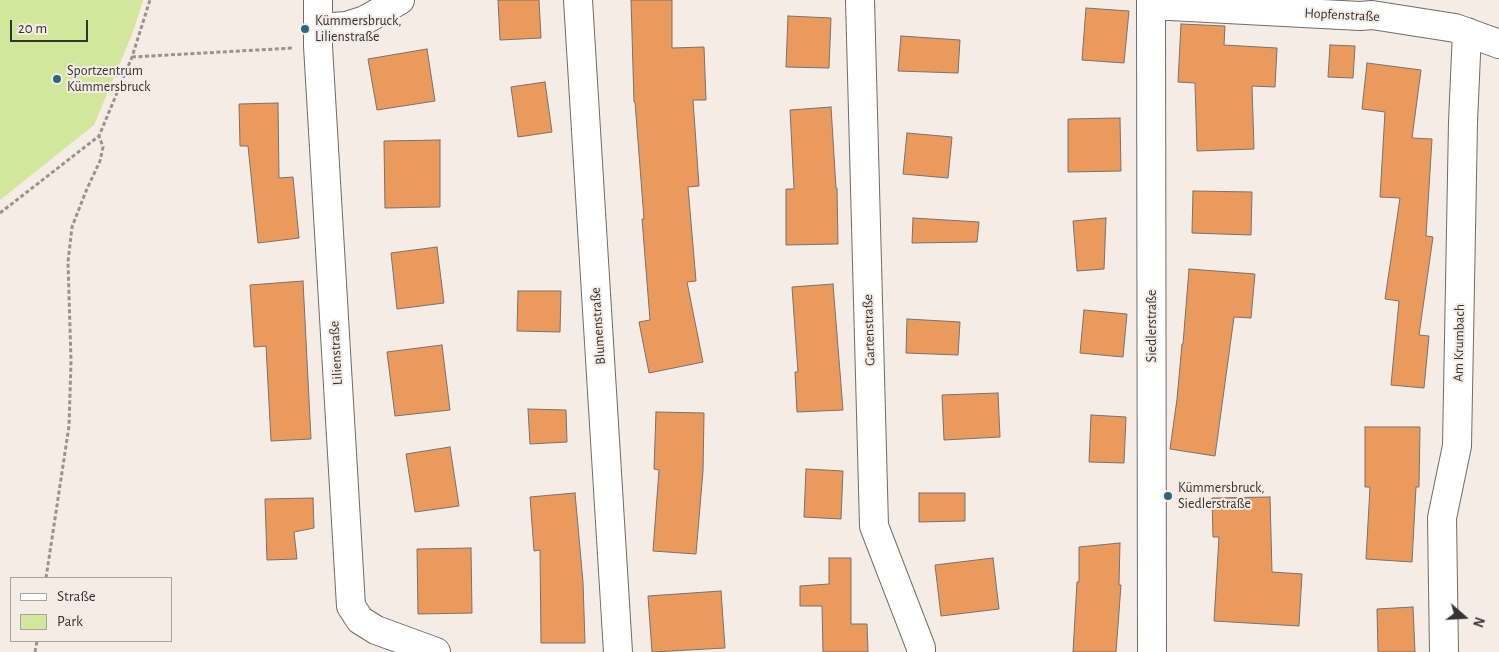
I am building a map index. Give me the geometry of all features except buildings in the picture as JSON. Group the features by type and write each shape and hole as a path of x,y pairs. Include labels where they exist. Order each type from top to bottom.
{"street":[{"name":"Lilienstraße","path":"318,0 318,37 350,606 360,620 376,630 436,652"},
{"path":"318,37 365,20 400,0"},
{"name":"Blumenstraße","path":"578,0 618,652"},
{"name":"Gartenstraße","path":"860,0 874,526 921,652"},
{"name":"Hopfenstraße","path":"1151,2 1360,16 1372,15 1456,28 1499,44"},
{"name":"Siedlerstraße","path":"1151,2 1152,652"},
{"name":"Am Krumbach","path":"1444,652 1442,518 1457,446 1462,132 1467,32"}],"path":[{"path":"0,213 99,136 132,57 150,0"},
{"path":"132,57 318,37"},
{"path":"46,577 69,426 71,361 68,262 72,227 100,161 103,146 99,136"}],"green space":[{"name":"Sportzentrum Kümmersbruck","path":"0,0 143,0 133,32 94,125 0,200"}],"place":[{"name":"Kümmersbruck, Lilienstraße","path":"305,29"},
{"name":"Sportzentrum Kümmersbruck","path":"57,79"},
{"name":"Kümmersbruck, Siedlerstraße","path":"1168,496"}]}
